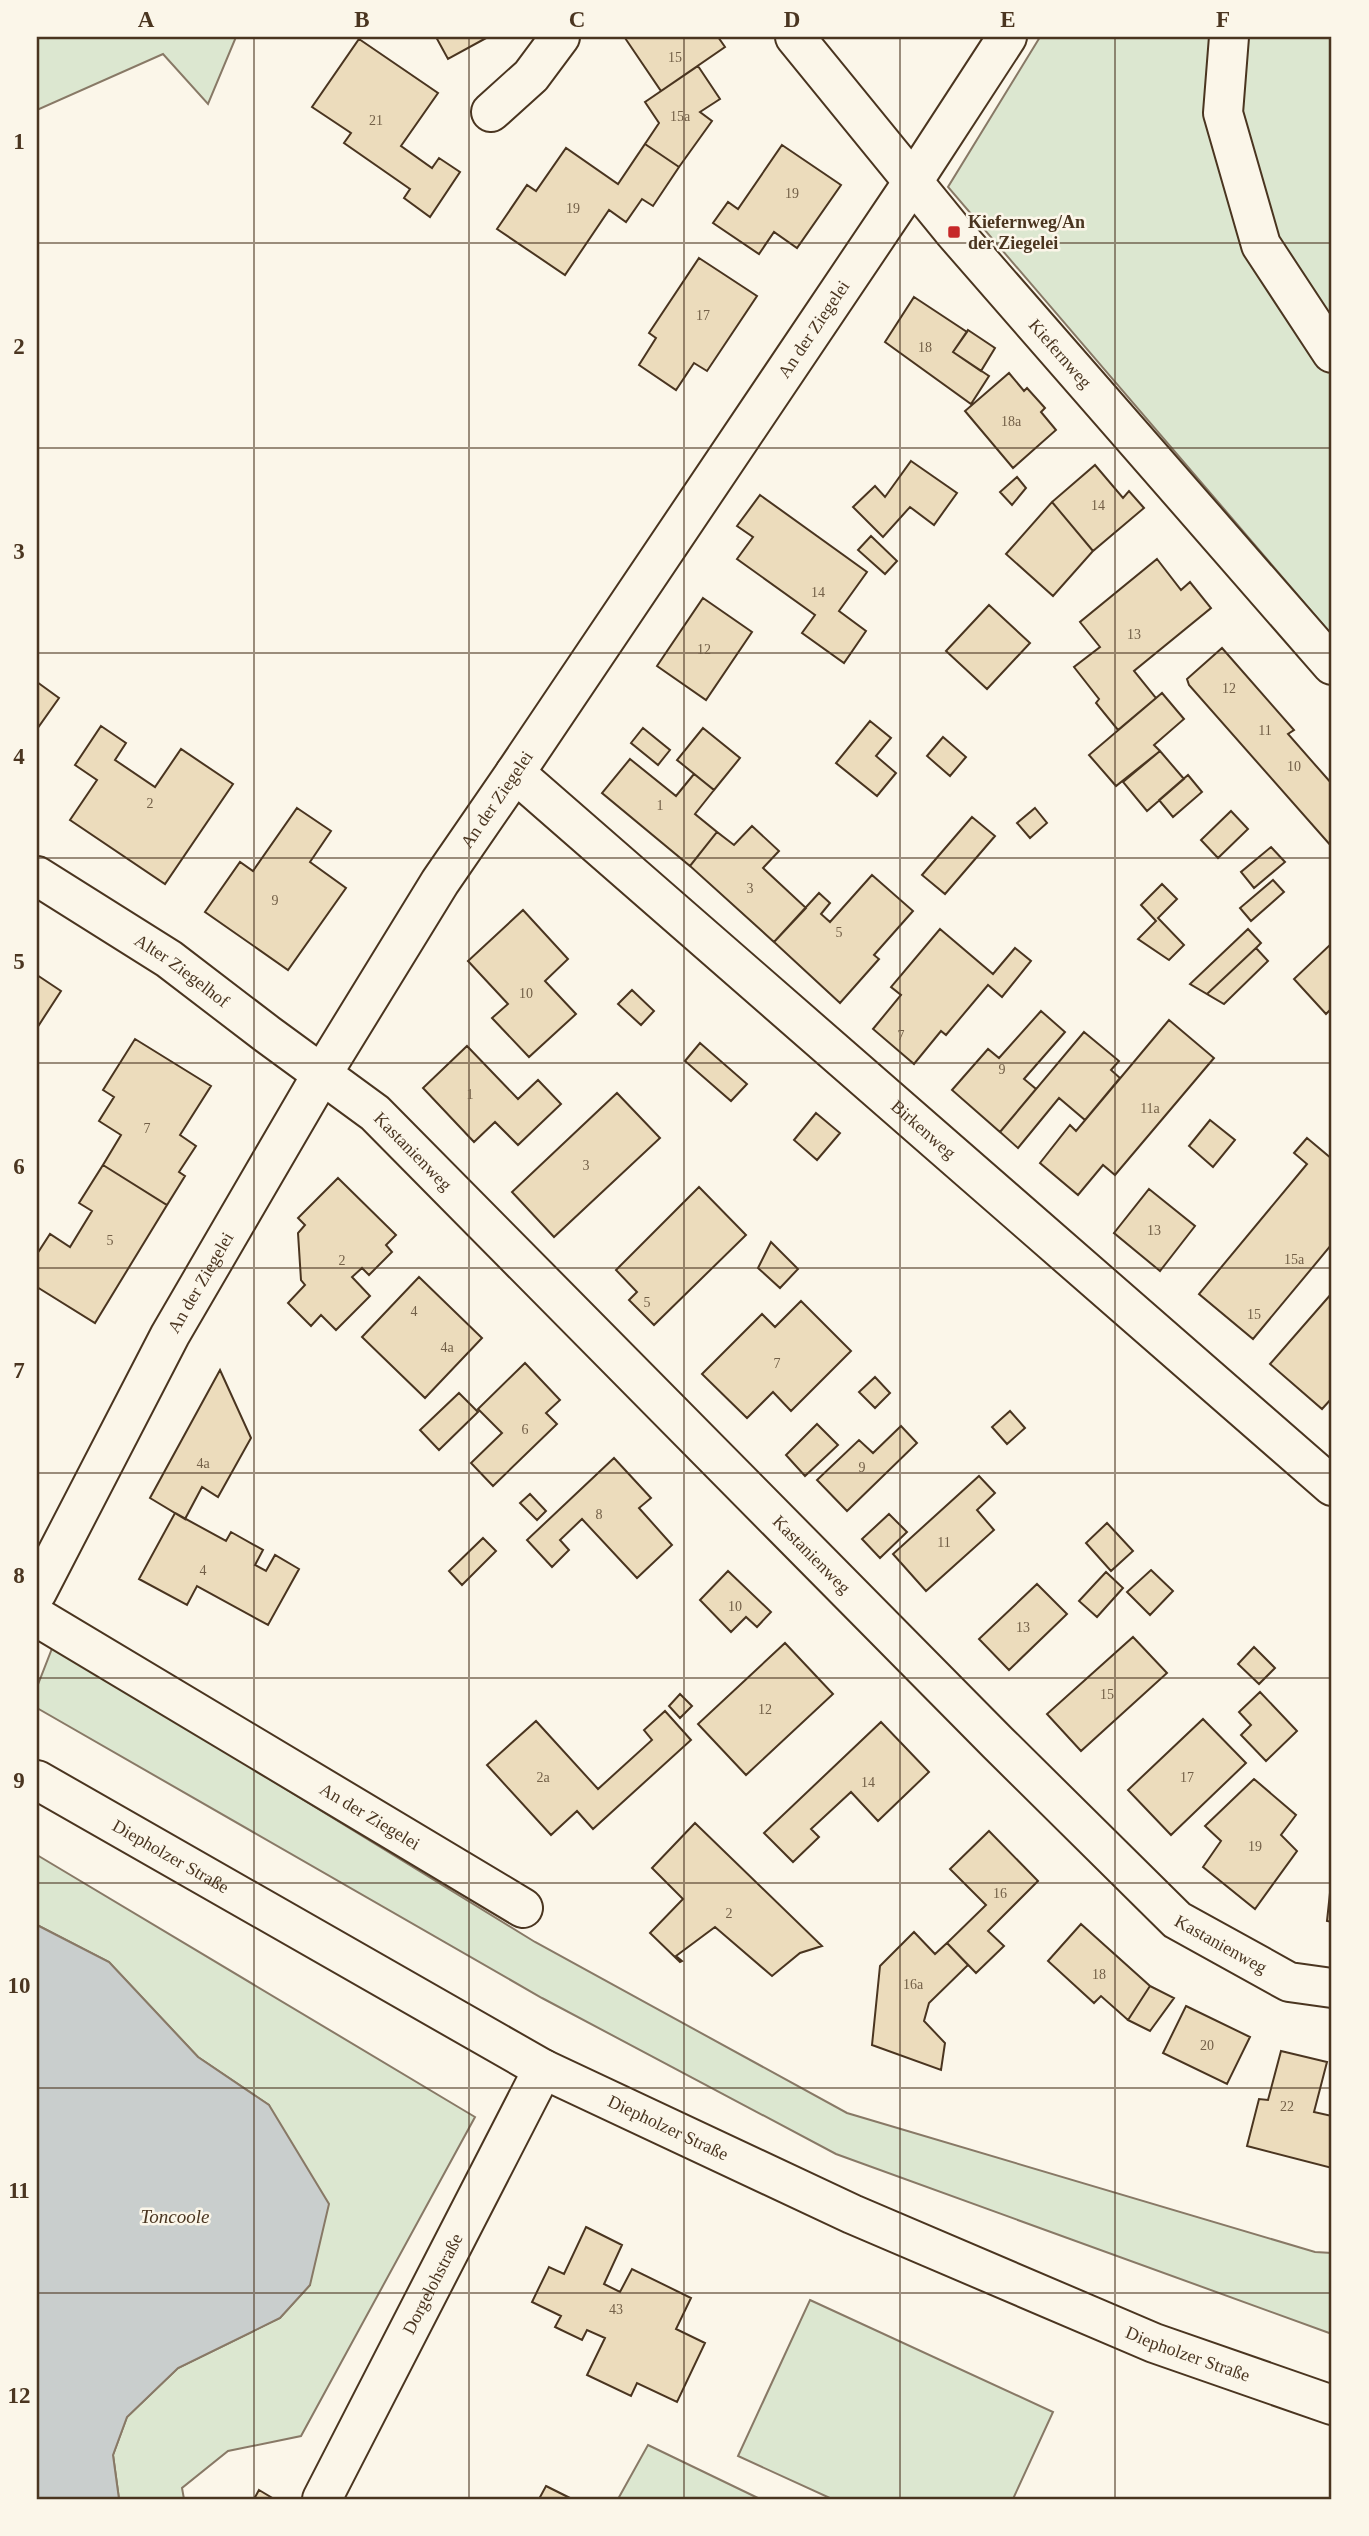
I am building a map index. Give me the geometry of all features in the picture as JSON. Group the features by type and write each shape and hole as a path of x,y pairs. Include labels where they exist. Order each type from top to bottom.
{"street":[{"path":"491,112 531,76 560,37"},
{"name":"Kiefernweg","path":"794,37 912,183 1332,665"},
{"name":"An der Ziegelei","path":"37,1592 170,1335 322,1074 440,882 912,183 1007,37"},
{"path":"1229,37 1223,113 1261,245 1332,353"},
{"name":"Birkenweg","path":"515,773 1332,1486"},
{"name":"Alter Ziegelhof","path":"37,876 169,958 322,1074"},
{"name":"Kastanienweg","path":"322,1074 375,1113 988,1733 1177,1920 1289,1982 1332,1987"},
{"name":"An der Ziegelei","path":"37,1618 523,1908"},
{"name":"Diepholzer Straße","path":"37,1780 543,2068 852,2214 1154,2343 1332,2405"},
{"name":"Dorgelohstraße","path":"322,2499 543,2068"}],"green space":[{"path":"37,37 236,37 208,104 163,54 37,110"},
{"path":"1040,37 1332,37 1332,635 948,187"},
{"path":"53,1646 535,1942 847,2113 1315,2252 1332,2253 1332,2334 836,2154 542,1998 37,1708 37,1687"},
{"path":"37,1855 475,2117 301,2436 228,2451 182,2488 184,2499 119,2499 113,2455 127,2417 178,2368 280,2318 310,2285 269,2105 198,2057 109,1962 37,1925"},
{"path":"810,2300 1053,2412 1013,2499 832,2499 738,2456"},
{"path":"648,2445 760,2499 618,2499"}],"water":[{"name":"Toncoole","path":"37,1925 109,1962 198,2057 269,2105 329,2204 310,2285 280,2318 178,2368 127,2417 113,2455 119,2499 37,2499"}],"building":[{"path":"436,37 488,37 448,59"},
{"path":"718,37 725,47 661,91 625,38"},
{"path":"359,39 438,93 401,146 432,168 439,158 460,172 430,217 404,198 410,189 344,143 351,133 312,107"},
{"path":"698,66 720,99 700,112 712,121 679,167 645,144 659,123 645,102"},
{"path":"645,144 679,167 653,206 642,199 626,222 609,210 565,275 497,229 527,185 536,191 566,148 618,184"},
{"path":"782,145 841,185 797,248 774,232 759,254 713,223 728,202 738,209"},
{"path":"699,258 757,296 707,371 694,363 676,390 639,365 656,338 649,333"},
{"path":"914,297 967,332 953,352 989,376 971,404 885,342"},
{"path":"968,330 995,348 981,371 953,352"},
{"path":"1009,373 1024,391 1027,388 1045,408 1041,412 1056,430 1013,468 965,411"},
{"path":"911,461 957,493 934,525 910,507 883,537 853,507 875,486 885,497"},
{"path":"1095,465 1123,498 1129,491 1144,508 1093,551 1052,502"},
{"path":"1017,477 1026,488 1012,505 1000,492"},
{"path":"760,495 867,572 839,611 866,631 844,663 802,633 815,615 737,559 753,537 737,526"},
{"path":"1052,502 1093,551 1053,596 1006,554"},
{"path":"871,536 897,561 885,574 858,550"},
{"path":"1157,559 1181,590 1190,582 1211,608 1134,671 1156,698 1118,730 1096,703 1099,699 1074,667 1100,647 1080,622"},
{"path":"703,598 752,632 706,700 657,666"},
{"path":"989,605 1030,643 987,689 946,651"},
{"path":"1222,648 1294,730 1288,734 1332,784 1332,847 1189,685 1187,679"},
{"path":"37,682 59,698 37,729"},
{"path":"1162,693 1184,719 1154,745 1160,751 1116,786 1089,755"},
{"path":"870,721 891,738 876,756 896,773 877,796 836,763"},
{"path":"101,726 126,743 115,760 155,787 181,749 233,784 165,884 70,820 97,780 75,765"},
{"path":"643,728 670,750 658,765 631,743"},
{"path":"703,728 740,758 714,790 677,760"},
{"path":"943,737 966,757 950,776 927,756"},
{"path":"1160,751 1184,779 1147,811 1123,782"},
{"path":"630,759 676,796 694,774 714,790 695,814 717,832 690,866 602,793"},
{"path":"1188,775 1202,792 1173,817 1159,800"},
{"path":"297,808 331,831 310,862 346,888 288,970 205,912 240,862 253,871"},
{"path":"1035,808 1047,823 1030,838 1017,823"},
{"path":"1231,811 1248,829 1218,858 1201,840"},
{"path":"972,817 995,836 945,894 922,875"},
{"path":"752,826 779,851 763,868 806,908 774,942 690,866 717,832 734,845"},
{"path":"1271,847 1285,862 1254,888 1241,872"},
{"path":"872,875 913,911 874,955 879,959 840,1003 774,942 819,893 830,903 821,914 830,922"},
{"path":"1273,880 1284,892 1251,921 1240,908"},
{"path":"1162,884 1177,899 1158,918 1184,945 1169,960 1138,939 1156,921 1141,905"},
{"path":"523,910 568,959 545,981 576,1014 529,1057 492,1018 508,1004 468,961"},
{"path":"940,929 993,974 1015,948 1031,961 1002,997 988,985 946,1035 941,1031 914,1064 873,1029 901,995 891,987"},
{"path":"1248,929 1261,943 1256,948 1207,994 1190,984"},
{"path":"1332,943 1332,1008 1326,1014 1294,979"},
{"path":"1256,948 1268,961 1224,1004 1207,994"},
{"path":"37,975 61,991 37,1028"},
{"path":"632,990 654,1011 641,1025 618,1004"},
{"path":"1041,1011 1065,1032 1024,1079 1036,1089 1000,1132 952,1090 988,1049 999,1058"},
{"path":"1169,1020 1214,1058 1115,1175 1103,1165 1078,1195 1040,1163 1070,1125 1076,1131"},
{"path":"1084,1032 1119,1061 1111,1070 1120,1078 1085,1120 1059,1098 1018,1148 1000,1132"},
{"path":"135,1039 211,1086 180,1135 196,1146 179,1172 185,1176 167,1205 103,1165 121,1135 99,1121 114,1097 103,1090"},
{"path":"700,1043 747,1084 731,1101 685,1061"},
{"path":"467,1046 518,1099 538,1080 561,1104 518,1145 495,1122 474,1142 423,1088"},
{"path":"617,1093 660,1138 554,1237 512,1192"},
{"path":"816,1113 840,1133 817,1160 794,1140"},
{"path":"1210,1120 1235,1140 1213,1167 1189,1146"},
{"path":"1307,1138 1332,1159 1332,1244 1253,1339 1199,1294 1307,1164 1294,1153"},
{"path":"103,1165 167,1205 95,1323 37,1287 37,1254 50,1234 70,1247 92,1211 79,1203"},
{"path":"338,1178 396,1235 386,1245 392,1252 369,1275 362,1268 352,1277 370,1296 336,1330 321,1315 311,1326 288,1303 305,1285 301,1280 298,1233 305,1225 298,1218"},
{"path":"699,1187 746,1235 654,1325 629,1300 637,1292 616,1270"},
{"path":"1149,1189 1195,1226 1160,1271 1114,1233"},
{"path":"771,1242 798,1269 780,1288 758,1268"},
{"path":"419,1277 482,1338 425,1398 362,1337"},
{"path":"1332,1293 1332,1398 1322,1409 1270,1364"},
{"path":"801,1301 851,1351 791,1411 773,1392 747,1418 702,1374 762,1314 775,1327"},
{"path":"525,1363 560,1400 546,1413 557,1424 493,1486 471,1463 502,1433 478,1409"},
{"path":"220,1370 251,1438 218,1497 202,1487 185,1519 150,1498"},
{"path":"875,1377 890,1393 875,1408 859,1392"},
{"path":"459,1393 478,1412 439,1450 420,1430"},
{"path":"1010,1411 1025,1428 1007,1444 992,1427"},
{"path":"817,1424 838,1445 805,1476 786,1455"},
{"path":"901,1426 917,1443 847,1511 817,1480 859,1440 873,1453"},
{"path":"614,1458 651,1498 639,1508 672,1545 637,1578 582,1519 560,1540 569,1550 552,1567 527,1540"},
{"path":"979,1476 995,1493 977,1510 994,1530 926,1591 893,1554"},
{"path":"530,1494 546,1511 537,1520 520,1503"},
{"path":"175,1513 226,1541 231,1532 263,1550 255,1565 266,1571 275,1555 299,1569 268,1625 197,1586 187,1605 139,1579"},
{"path":"889,1514 907,1532 880,1558 862,1539"},
{"path":"1107,1523 1133,1551 1111,1571 1086,1543"},
{"path":"483,1538 496,1551 462,1585 449,1571"},
{"path":"1151,1570 1173,1591 1150,1615 1127,1592"},
{"path":"728,1571 771,1612 757,1627 746,1617 731,1632 700,1600"},
{"path":"1106,1572 1123,1588 1097,1617 1079,1601"},
{"path":"1037,1584 1067,1614 1009,1670 979,1639"},
{"path":"1133,1637 1167,1673 1081,1751 1047,1714"},
{"path":"785,1643 833,1694 746,1775 698,1724"},
{"path":"1254,1647 1275,1668 1259,1684 1238,1664"},
{"path":"1260,1692 1297,1731 1266,1761 1241,1735 1251,1725 1239,1712"},
{"path":"680,1694 692,1706 680,1718 669,1706"},
{"path":"665,1711 691,1740 593,1829 577,1811 551,1835 487,1765 536,1721 598,1789 652,1740 644,1730"},
{"path":"1203,1719 1246,1763 1171,1835 1128,1790"},
{"path":"881,1722 929,1772 878,1821 851,1792 811,1829 819,1837 793,1862 764,1833"},
{"path":"1254,1779 1296,1815 1281,1835 1297,1851 1255,1909 1203,1867 1221,1841 1205,1826"},
{"path":"695,1823 822,1946 800,1953 772,1976 715,1927 676,1956 682,1961 680,1962 650,1933 683,1899 652,1868"},
{"path":"989,1831 1038,1881 988,1931 1004,1946 976,1973 947,1943 986,1905 950,1869"},
{"path":"1332,1874 1332,1922 1327,1921"},
{"path":"1081,1924 1150,1986 1128,2020 1101,1996 1094,2003 1048,1961"},
{"path":"914,1932 935,1954 947,1943 968,1965 929,2003 924,2021 945,2043 941,2070 872,2045 880,1966"},
{"path":"1150,1986 1174,1998 1150,2031 1128,2020"},
{"path":"1186,2006 1250,2037 1227,2084 1163,2053"},
{"path":"1281,2051 1327,2062 1314,2112 1332,2116 1332,2168 1247,2146 1259,2099 1268,2100"},
{"path":"586,2227 622,2245 604,2284 620,2292 632,2269 691,2298 676,2329 705,2343 677,2402 637,2383 631,2396 587,2375 605,2338 587,2330 582,2340 555,2327 561,2316 532,2302 549,2267 564,2274"},
{"path":"546,2486 572,2499 539,2499"},
{"path":"259,2490 274,2499 254,2499"}],"place":[{"name":"Kiefernweg/An der Ziegelei","path":"954,232"}]}
